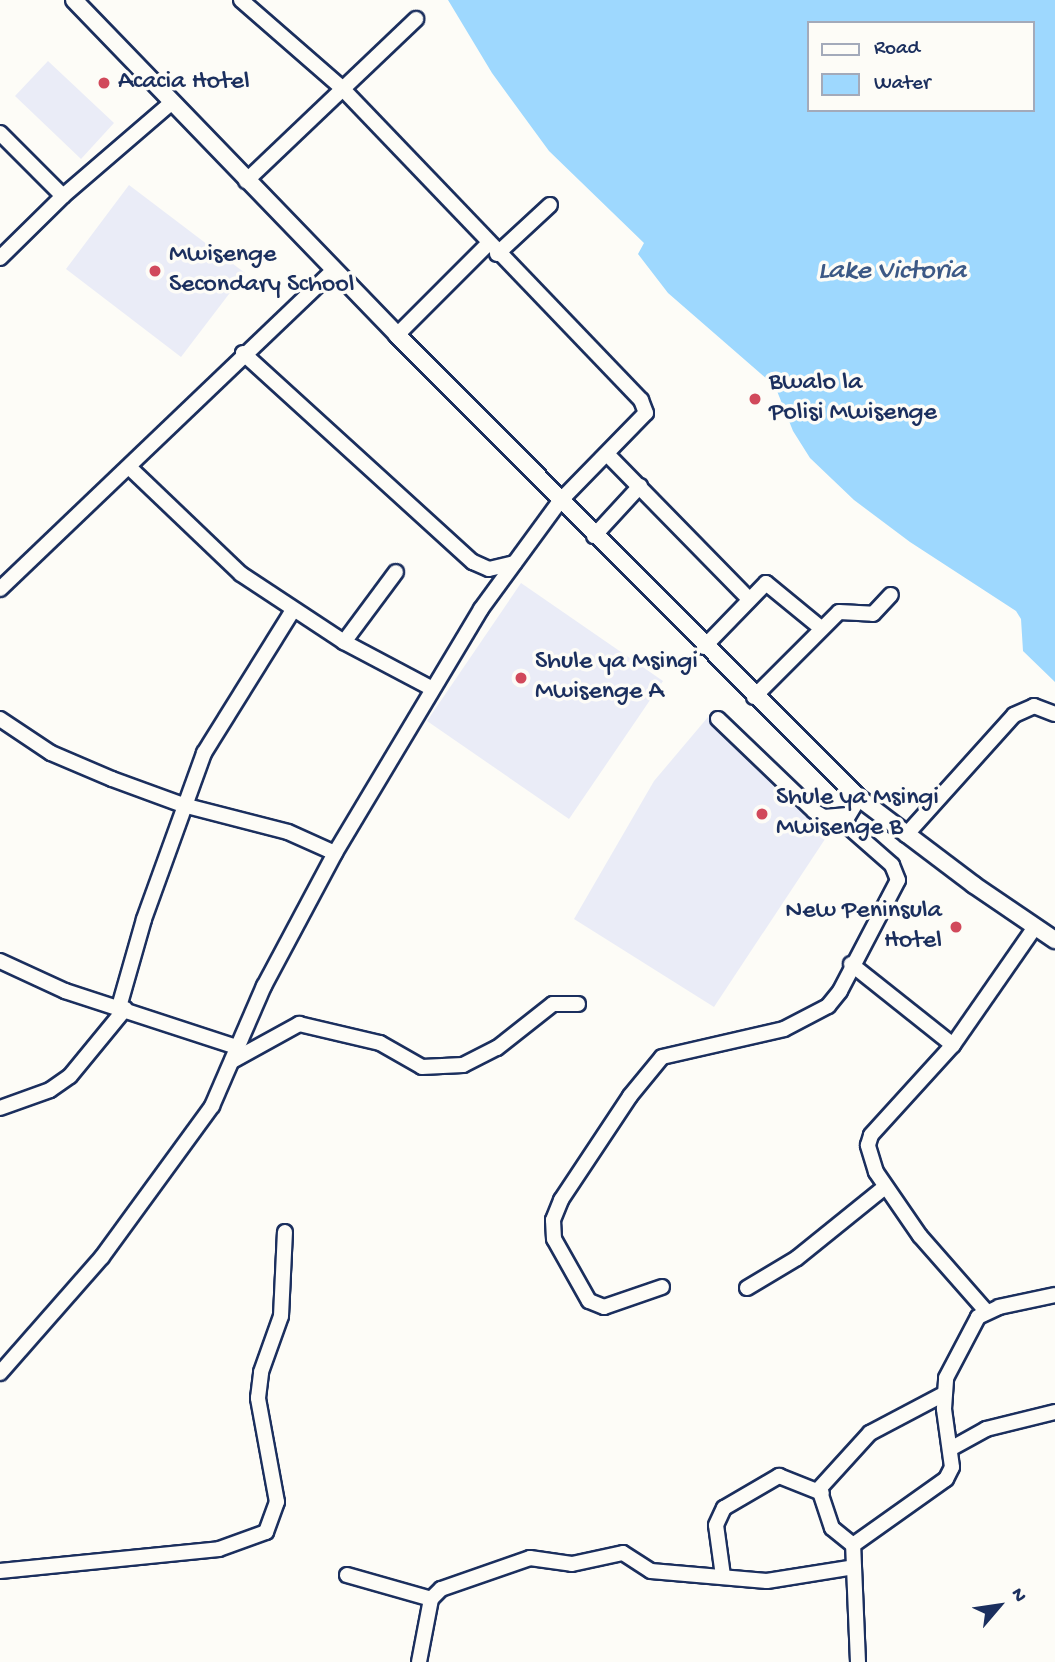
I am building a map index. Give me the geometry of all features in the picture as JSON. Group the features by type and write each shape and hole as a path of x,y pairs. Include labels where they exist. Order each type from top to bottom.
{"street":[{"path":"74,0 170,104 333,271 754,697 859,798 906,835 1055,940"},
{"path":"0,1373 149,1198 212,1106 234,1054 335,853 431,688 514,563 560,501 645,417 644,404 342,88 241,0"},
{"path":"246,181 416,19"},
{"path":"0,258 63,196 170,104"},
{"path":"0,133 63,196"},
{"path":"397,335 493,249 550,205"},
{"path":"0,589 131,468 243,353 333,271"},
{"path":"243,353 467,558 489,569 514,563"},
{"path":"608,455 749,599"},
{"path":"131,468 241,574 344,642 431,688"},
{"path":"594,536 640,486"},
{"path":"344,642 396,572"},
{"path":"704,646 760,586 771,584 822,629"},
{"path":"754,697 844,610 873,614 891,595"},
{"path":"0,1108 50,1090 70,1076 122,1008 183,805 204,753 293,610"},
{"path":"906,835 1014,715 1034,706 1055,714"},
{"path":"0,719 51,753 183,805 288,832 335,853"},
{"path":"718,719 814,811 824,817 845,816 859,798"},
{"path":"662,1287 604,1307 589,1301 554,1239 553,1220 561,1200 630,1096 662,1057 783,1029 814,1015 840,991 851,964 898,875 848,829 845,816"},
{"path":"986,1311 920,1236 868,1156 871,1135 953,1045 1035,927"},
{"path":"0,961 65,991 122,1008 234,1054 299,1024 380,1043 422,1067 463,1065 497,1048 553,1004 578,1004"},
{"path":"851,964 953,1045"},
{"path":"747,1288 797,1258 886,1187"},
{"path":"0,1571 219,1549 266,1532 277,1502 258,1398 261,1372 281,1316 285,1232"},
{"path":"853,1545 933,1492 951,1467 952,1448 944,1394 953,1363 973,1325 986,1311 1055,1295"},
{"path":"858,1662 853,1545 832,1528 823,1512 822,1493 819,1489 846,1455 870,1433 944,1394"},
{"path":"952,1448 986,1429 1055,1412"},
{"path":"723,1576 716,1525 724,1508 779,1475 822,1493"},
{"path":"419,1662 431,1599 453,1581 530,1558 572,1564 623,1553 651,1571 767,1581 854,1567"},
{"path":"347,1575 431,1599"}],"shaded area":[{"path":"48,61 114,123 81,159 15,96"},
{"name":"Mwisenge Secondary School","path":"129,185 245,273 181,357 66,269"},
{"path":"521,583 663,681 569,819 427,721"},
{"path":"708,717 833,827 714,1007 574,919 654,781"}],"water":[{"name":"Lake Victoria","path":"448,0 1055,0 1055,682 1023,651 1021,619 1016,611 910,542 854,500 810,458 793,431 775,386 668,293 638,254 644,243 549,151 492,73"}],"place":[{"name":"Acacia Hotel","path":"104,83"},
{"name":"Mwisenge Secondary School","path":"155,271"},
{"name":"Bwalo la Polisi Mwisenge","path":"755,399"},
{"name":"Shule ya Msingi Mwisenge A","path":"521,678"},
{"name":"Shule ya Msingi Mwisenge B","path":"762,814"},
{"name":"New Peninsula Hotel","path":"956,927"}]}
